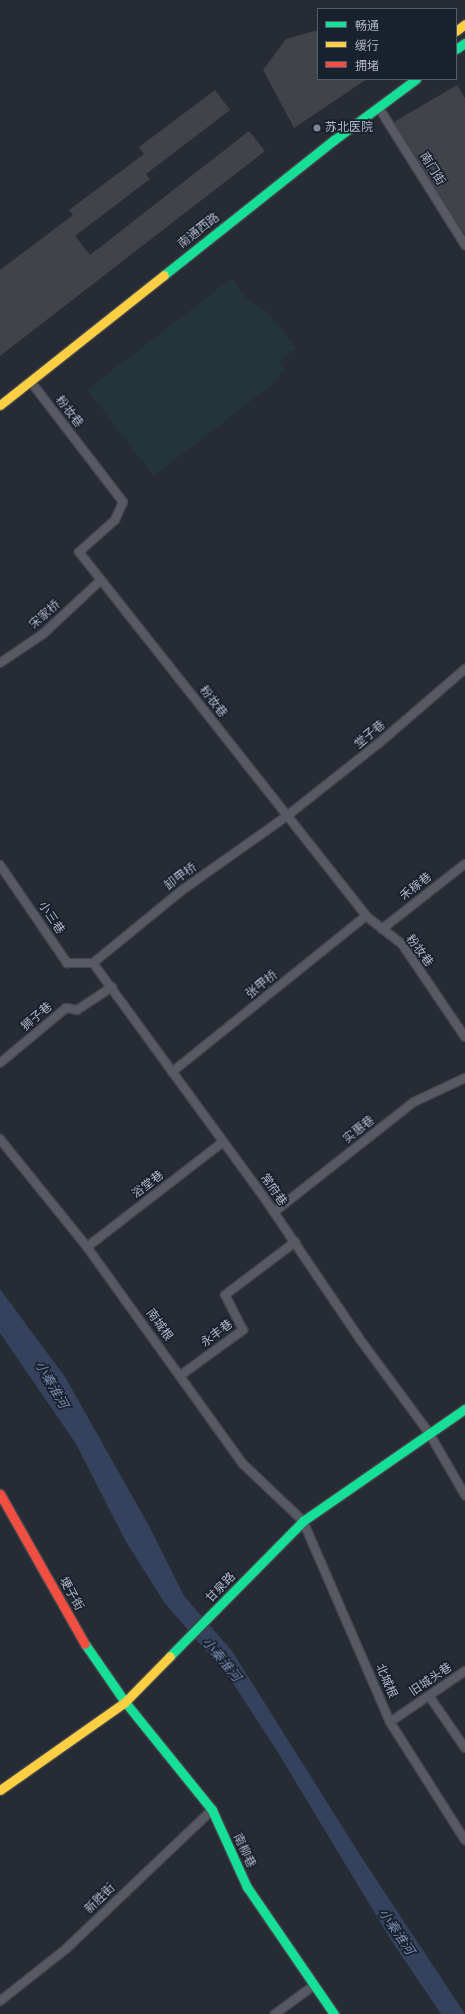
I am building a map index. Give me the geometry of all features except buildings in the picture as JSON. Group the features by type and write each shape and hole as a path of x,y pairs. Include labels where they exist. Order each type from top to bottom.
{"street":[{"path":"457,30 465,24"},
{"name":"南通西路","path":"0,405 415,80"},
{"name":"甘泉路","path":"0,1790 125,1702 188,1641 212,1614 303,1521 465,1409"},
{"name":"埂子街","path":"0,1494 82,1639 125,1702"},
{"name":"南柳巷","path":"125,1702 212,1810 247,1887 334,2014"}],"lane":[{"name":"南门街","path":"379,107 465,244"},
{"name":"粉妆巷","path":"30,381 123,502 115,520 79,552 366,916 402,944 465,1037"},
{"name":"宋家桥","path":"0,663 43,634 101,580"},
{"name":"堂子巷","path":"287,816 378,744 465,669"},
{"name":"卸甲桥","path":"94,963 181,891 287,816"},
{"name":"禾稼巷","path":"382,929 465,864"},
{"name":"小三巷","path":"0,865 67,963 94,963"},
{"name":"张甲桥","path":"172,1072 366,916"},
{"name":"常府巷","path":"94,963 274,1212 359,1338 429,1433 465,1495"},
{"name":"狮子巷","path":"0,1063 66,1008 77,1010 112,987"},
{"name":"实惠巷","path":"274,1212 414,1102 465,1078"},
{"name":"南城根","path":"0,1139 87,1247 181,1375 243,1464 303,1521"},
{"name":"浴堂巷","path":"87,1247 223,1142"},
{"name":"永丰巷","path":"181,1375 243,1330 225,1295 295,1242"},
{"name":"北城根","path":"303,1521 390,1722 465,1840"},
{"name":"旧城头巷","path":"390,1722 465,1671"},
{"path":"428,1696 465,1748"},
{"name":"新胜街","path":"0,2001 67,1948 212,1810"},
{"path":"276,2014 313,1985"}],"shaded area":[{"path":"232,278 247,299 268,312 296,348 279,362 285,370 274,383 154,476 87,390"}],"water":[{"name":"小秦淮河","path":"0,1289 65,1377 148,1524 184,1596 232,1651 362,1858 465,2014 441,2014 391,1940 277,1751 231,1680 164,1602 125,1540 76,1444 0,1333"}],"traffic: fast":[{"path":"457,48 465,43"},
{"path":"164,275 334,140 415,80"},
{"path":"170,1656 303,1521 465,1409"},
{"path":"85,1644 125,1702 212,1810 247,1887 334,2014"}],"traffic: slow":[{"path":"457,30 465,24"},
{"path":"0,405 164,275"},
{"path":"0,1790 125,1702 170,1656"}],"traffic: jam":[{"path":"0,1494 85,1644"}],"place":[{"name":"苏北医院","path":"317,128"}]}
